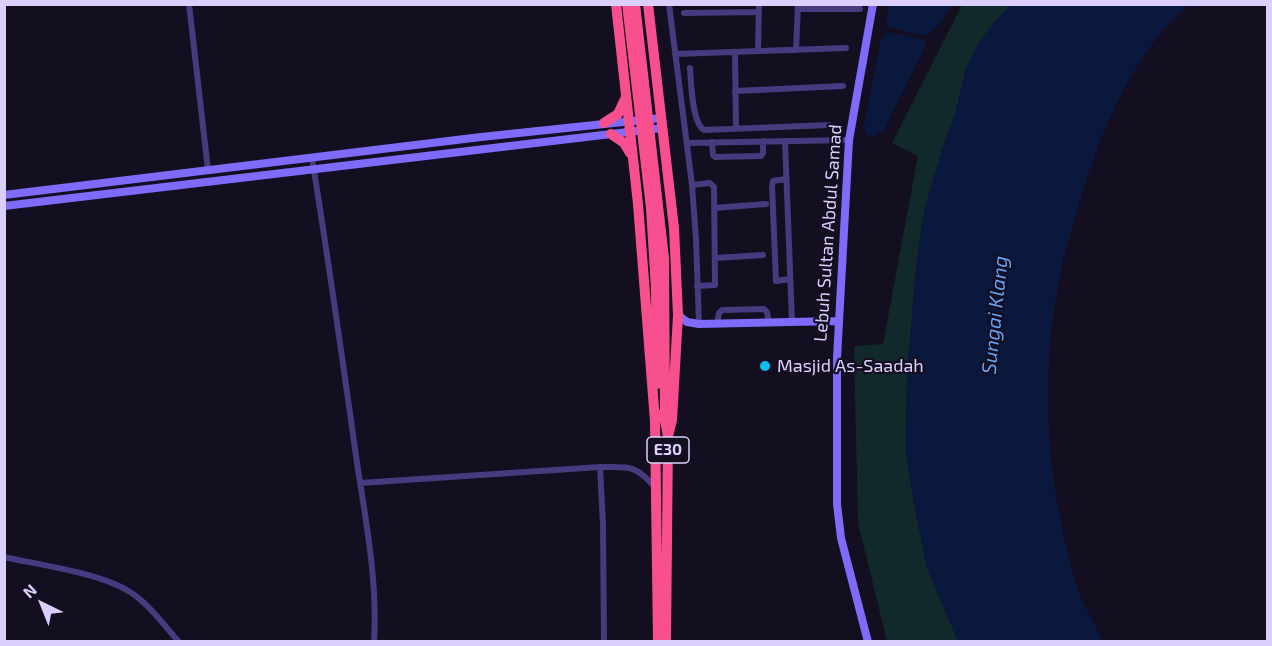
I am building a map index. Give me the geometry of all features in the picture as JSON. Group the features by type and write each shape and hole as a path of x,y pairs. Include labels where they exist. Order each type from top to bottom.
{"highway":[{"path":"616,4 633,158 655,421"},
{"name":"E30","path":"627,4 651,208 656,289 658,410 655,421 654,486 658,642"},
{"name":"E30","path":"635,4 664,258 665,421 668,436 666,642"},
{"path":"648,4 674,228 678,315 672,420 668,436"},
{"path":"604,123 618,114 626,98"},
{"path":"611,134 624,143 633,158"}],"street":[{"path":"189,4 208,170"},
{"path":"669,4 692,185 699,324"},
{"name":"Lebuh Sultan Abdul Samad","path":"868,642 841,538 837,504 837,321 849,140 873,4"},
{"path":"796,50 798,7 860,9"},
{"path":"684,13 759,8 758,51"},
{"path":"675,54 846,48"},
{"path":"735,52 736,128"},
{"path":"690,68 699,126 704,130 830,125"},
{"path":"735,91 843,86"},
{"path":"4,195 604,123 630,126 661,123"},
{"path":"4,206 611,134 630,126"},
{"path":"687,143 849,140"},
{"path":"712,142 715,157 761,156 763,141"},
{"path":"785,141 792,322"},
{"path":"418,145 419,157"},
{"path":"312,158 360,483 376,608 374,642"},
{"path":"786,179 773,181 772,186 773,255 776,281 790,279"},
{"path":"692,185 710,183 714,187 715,285 697,286"},
{"path":"55,189 56,200"},
{"path":"714,208 766,204"},
{"path":"715,258 763,255"},
{"path":"717,324 719,313 722,310 764,309 767,312 769,323"},
{"path":"678,315 687,322 699,324 837,321"},
{"path":"676,332 699,324"},
{"path":"360,483 600,467 631,467 638,470 654,486"},
{"path":"600,467 604,642"},
{"path":"4,557 102,579 120,586 131,593 179,642"}],"green space":[{"path":"962,5 1011,5 976,47 966,69 956,111 924,212 917,259 907,373 906,453 927,568 958,641 887,641 858,523 854,346 883,344 918,156 892,143"}],"water":[{"path":"890,4 952,5 932,32 921,35 888,27 886,23"},
{"name":"Sungai Klang","path":"1011,5 1190,5 1155,40 1140,61 1115,107 1087,178 1063,261 1056,297 1051,334 1048,408 1054,481 1077,588 1103,641 958,641 927,568 906,453 907,373 917,259 924,212 956,111 966,69 976,47"},
{"path":"887,32 923,39 926,42 884,130 874,136 867,135 864,126 881,39"}],"place":[{"name":"Masjid As-Saadah","path":"765,366"}]}
